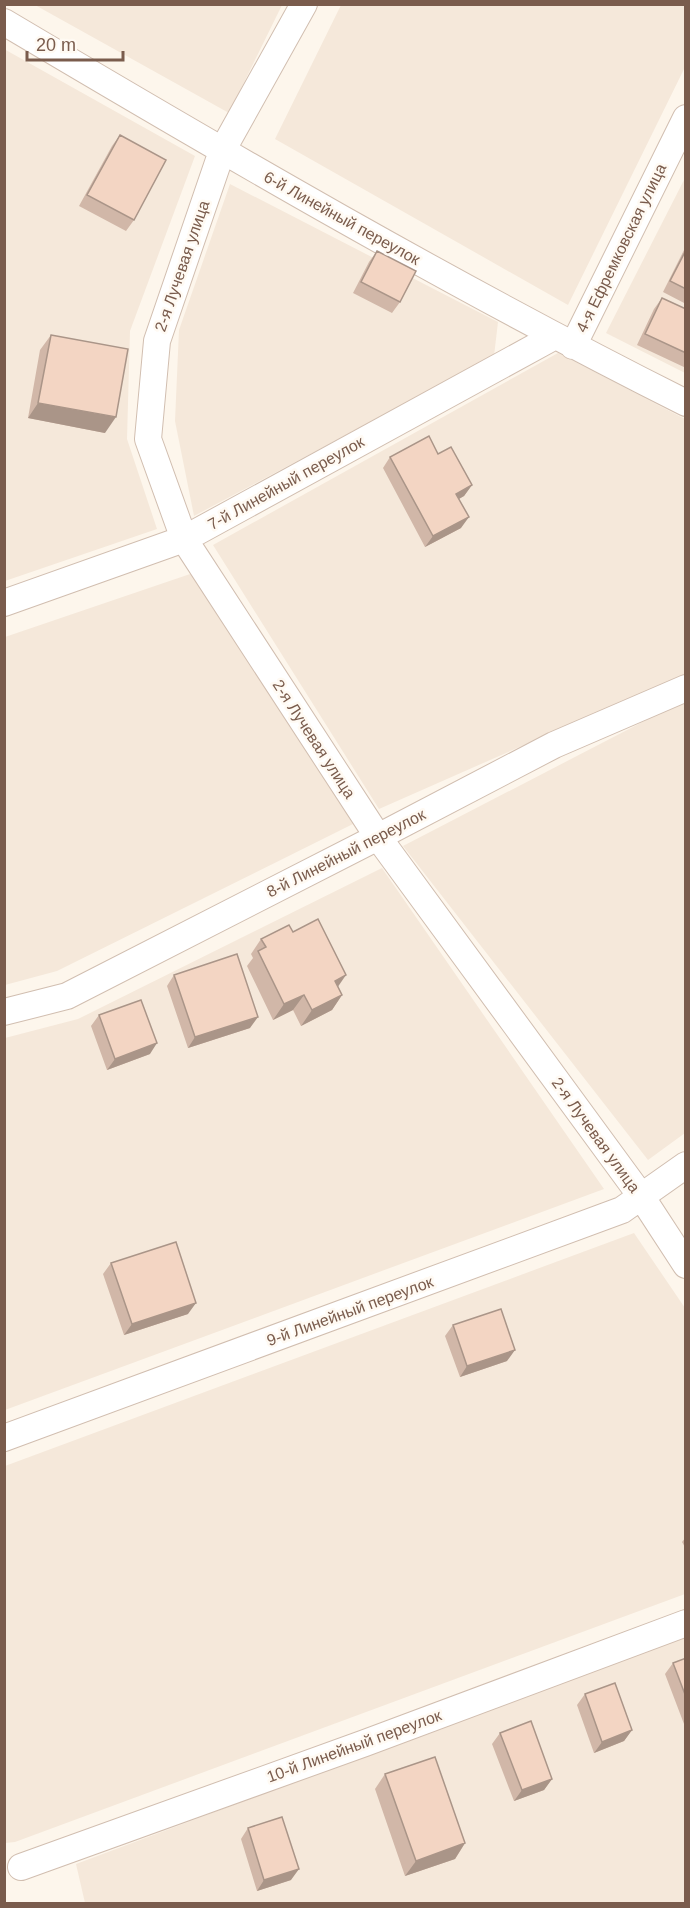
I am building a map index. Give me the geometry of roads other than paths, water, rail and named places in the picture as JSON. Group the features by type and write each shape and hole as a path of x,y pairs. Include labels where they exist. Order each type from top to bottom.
{"street":[{"name":"2-я Лучевая улица","path":"304,4 222,151 157,341 148,439 184,539 378,837 641,1196 686,1265"},
{"name":"6-й Линейный переулок","path":"4,22 222,151 564,341 686,403"},
{"name":"4-я Ефремковская улица","path":"564,341 686,118"},
{"name":"7-й Линейный переулок","path":"4,603 184,539 564,341"},
{"name":"8-й Линейный переулок","path":"4,1012 67,996 554,745 686,688"},
{"name":"9-й Линейный переулок","path":"4,1438 622,1210 686,1165"},
{"name":"10-й Линейный переулок","path":"21,1867 365,1743 686,1623"}]}
